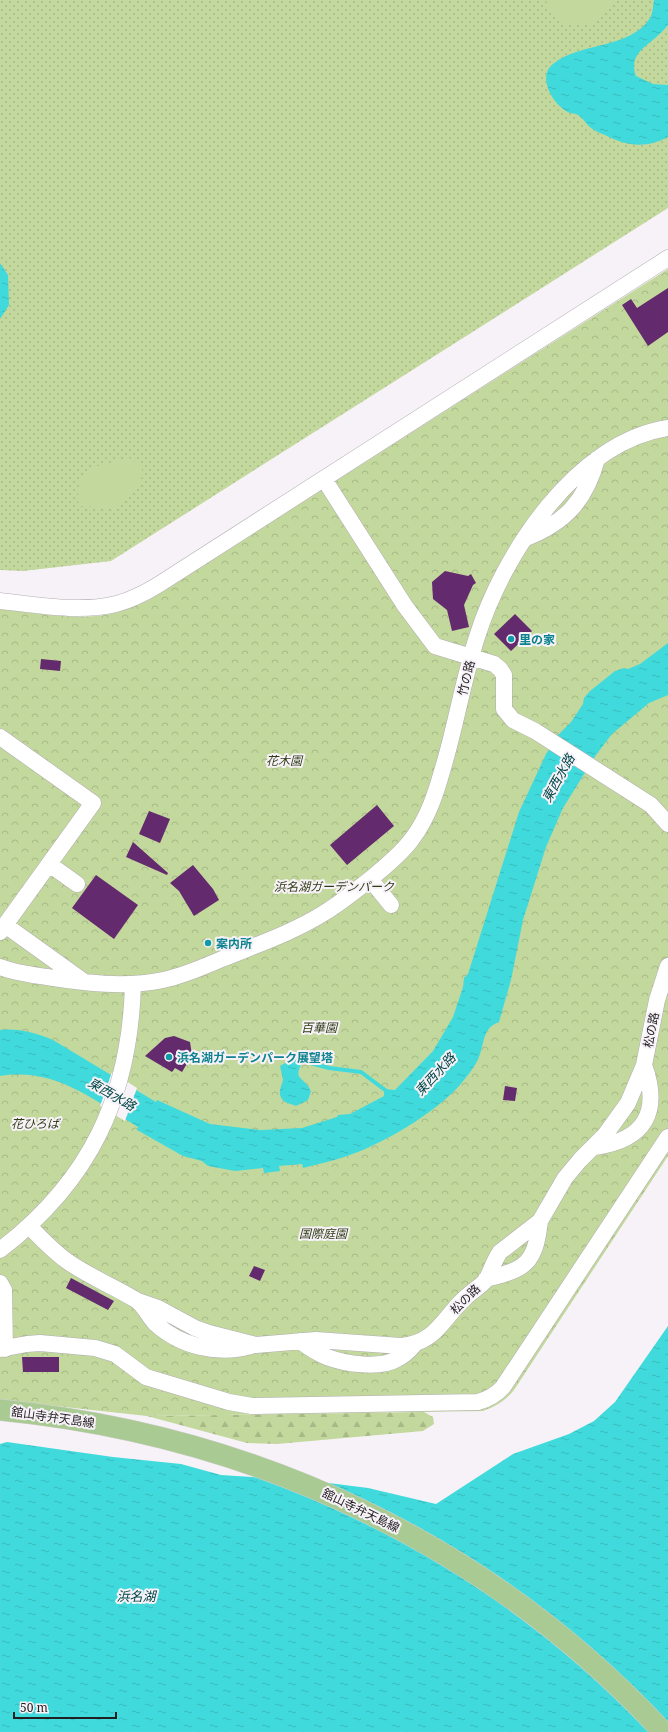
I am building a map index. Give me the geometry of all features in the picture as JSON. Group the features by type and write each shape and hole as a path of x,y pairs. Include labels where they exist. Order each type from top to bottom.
{"main road":[{"name":"舘山寺弁天島線","path":"0,1410 80,1420 138,1431 221,1453 275,1472 328,1494 406,1532 479,1576 543,1622 604,1673 663,1732"}],"lane":[{"path":"0,601 70,608 93,608 116,604 138,596 158,585 668,258"},
{"name":"竹の路","path":"0,967 30,975 84,982 133,984 164,980 278,937 323,914 352,894 394,858 412,840 426,818 435,795 450,746 477,636 494,595 508,567 526,538 550,504 567,485 597,460 641,435 668,428"},
{"path":"324,479 405,606 435,646 494,664 500,669 505,681 503,701 504,709 512,720 535,731 651,805 668,824"},
{"path":"0,737 92,803 2,928 84,982"},
{"path":"49,864 77,884"},
{"path":"370,879 391,905"},
{"name":"松の路","path":"29,1226 67,1261 138,1301 158,1308 196,1328 209,1333 256,1345 331,1340 401,1346 414,1345 426,1340 436,1331 455,1308 486,1279 495,1258 500,1252 540,1221 565,1178 613,1126 628,1103 644,1065 657,1000 668,966"},
{"path":"0,1250 29,1226 60,1195 82,1164 105,1122 116,1095 124,1068 131,1022 133,984"},
{"path":"595,1147 610,1145 623,1140 635,1133 644,1122 650,1109 652,1096 650,1082 644,1065"},
{"path":"0,1283 4,1290 3,1349 40,1343 95,1348 115,1354 146,1377 229,1402 252,1406 478,1402 488,1399 504,1387 668,1137"},
{"path":"486,1279 513,1272 530,1260 538,1241 540,1221"}],"green space":[{"path":"0,0 668,0 668,208 111,561 23,571 0,570"},
{"path":"546,0 612,0 611,6 595,23 562,24 550,13"},
{"name":"浜名湖ガーデンパーク","path":"668,269 668,1156 514,1390 500,1403 483,1411 147,1416 0,1400 0,609 60,616 84,617 117,612 149,600"},
{"path":"129,458 141,466 143,474 136,488 126,500 115,507 79,506 78,492 80,482 84,475 98,466"},
{"path":"424,1412 433,1417 434,1424 423,1431 277,1444 247,1443 147,1416"}],"water":[{"path":"654,0 668,0 668,25 641,50 635,59 634,69 636,76 653,84 668,85 668,137 660,141 644,145 628,144 596,131 578,115 564,110 558,105 549,91 546,76 548,70 553,64 564,57 618,40 641,28 651,16"},
{"path":"0,263 8,275 9,305 0,319"},
{"name":"東西水路","path":"668,643 668,695 649,703 612,734 596,755 563,808 546,847 523,920 511,980 499,1022 487,1031 477,1062 460,1085 423,1117 376,1144 361,1151 331,1161 303,1168 302,1164 279,1166 280,1171 264,1173 263,1168 235,1171 208,1166 202,1161 183,1156 137,1130 138,1127 90,1097 56,1081 39,1076 20,1074 0,1076 0,1030 21,1030 53,1040 156,1102 157,1100 210,1124 261,1130 302,1128 337,1117 338,1115 350,1114 384,1096 384,1089 395,1090 433,1051 453,1017 463,987 464,978 468,974 519,812 546,754 559,734 571,722 583,704 584,698 590,691 615,671 624,668 628,669 640,664"},
{"path":"292,1059 303,1061 298,1072 300,1078 311,1091 308,1100 296,1106 285,1102 280,1094 283,1080 280,1066"},
{"name":"浜名湖","path":"668,1326 668,1732 0,1732 0,1444 7,1442 113,1457 181,1464 221,1475 313,1481 368,1488 436,1504 513,1454 569,1434 594,1421 615,1402"}],"pier":[{"path":"112,1072 137,1088 125,1121 100,1106"}],"building":[{"path":"668,288 668,332 648,346 622,305 631,299 637,308"},
{"path":"445,571 468,576 471,574 476,583 473,585 464,605 469,627 452,631 447,610 433,599 432,582"},
{"name":"里の家","path":"515,614 532,631 511,651 494,634"},
{"path":"41,659 61,661 60,671 40,669"},
{"path":"377,805 394,826 347,865 330,845"},
{"path":"149,811 170,819 160,843 139,834"},
{"path":"133,842 168,873 167,875 126,857"},
{"path":"193,865 213,889 219,900 194,916 179,891 170,883"},
{"path":"96,875 138,905 114,939 72,908"},
{"name":"浜名湖ガーデンパーク展望塔","path":"174,1036 190,1042 192,1055 182,1072 175,1068 172,1072 145,1056 165,1038"},
{"path":"505,1086 517,1088 515,1101 503,1100"},
{"path":"254,1266 265,1270 260,1281 249,1276"},
{"path":"71,1278 114,1301 108,1310 66,1288"},
{"path":"22,1357 59,1357 59,1372 23,1372"}],"waterway":[{"path":"303,1061 329,1068 361,1072 389,1093"}],"place":[{"name":"里の家","path":"511,639"},
{"name":"案内所","path":"208,943"},
{"name":"浜名湖ガーデンパーク展望塔","path":"169,1057"}],"park label":[{"name":"花木園","path":"284,760"},
{"name":"百華園","path":"319,1027"},
{"name":"花ひろば","path":"35,1123"},
{"name":"国際庭園","path":"323,1233"}]}
